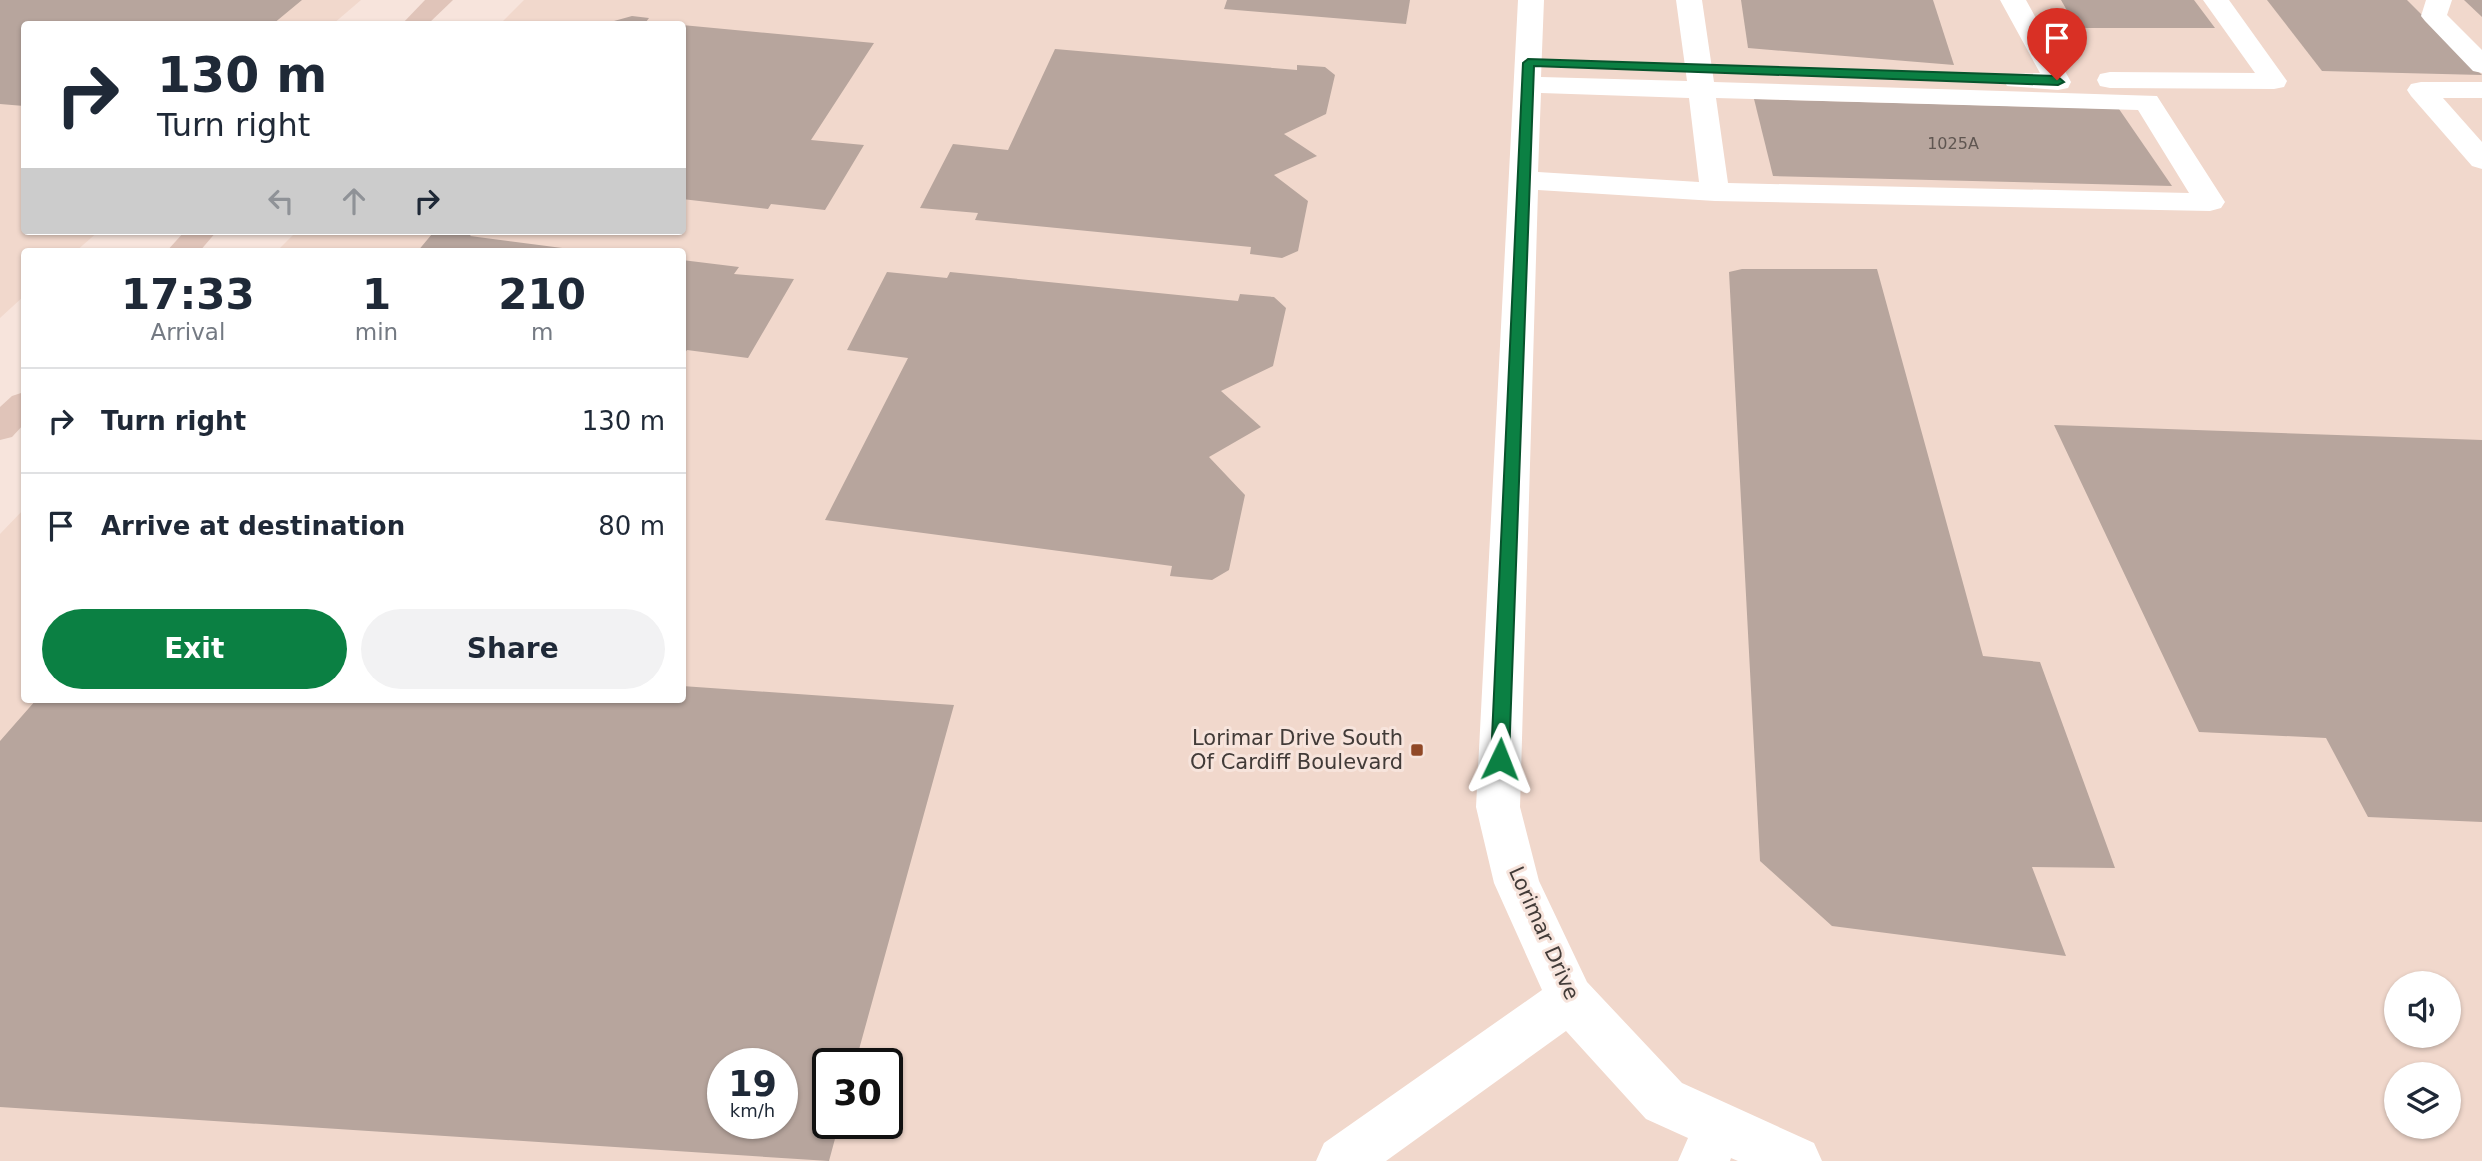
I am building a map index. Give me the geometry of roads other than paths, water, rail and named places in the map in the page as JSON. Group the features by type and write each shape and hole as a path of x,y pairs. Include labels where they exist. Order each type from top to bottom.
{"main road":[{"path":"417,21 440,0"},
{"path":"185,248 198,235"},
{"path":"0,428 21,407"}],"street":[{"name":"Lorimar Drive","path":"1531,0 1498,807 1517,883 1570,999 1664,1101 1711,1144 1796,1161"},
{"path":"1689,0 1715,192"},
{"path":"2012,0 2057,80"},
{"path":"1698,80 2274,81 2216,0"},
{"path":"2470,17 2441,0 2434,16 2482,65"},
{"path":"1523,180 1715,192 2210,202 2147,102 1528,74"},
{"path":"2482,90 2421,90 2482,160"},
{"path":"1342,1161 1570,999"}],"place":[{"name":"Lorimar Drive South Of Cardiff Boulevard","path":"1417,750"}]}
